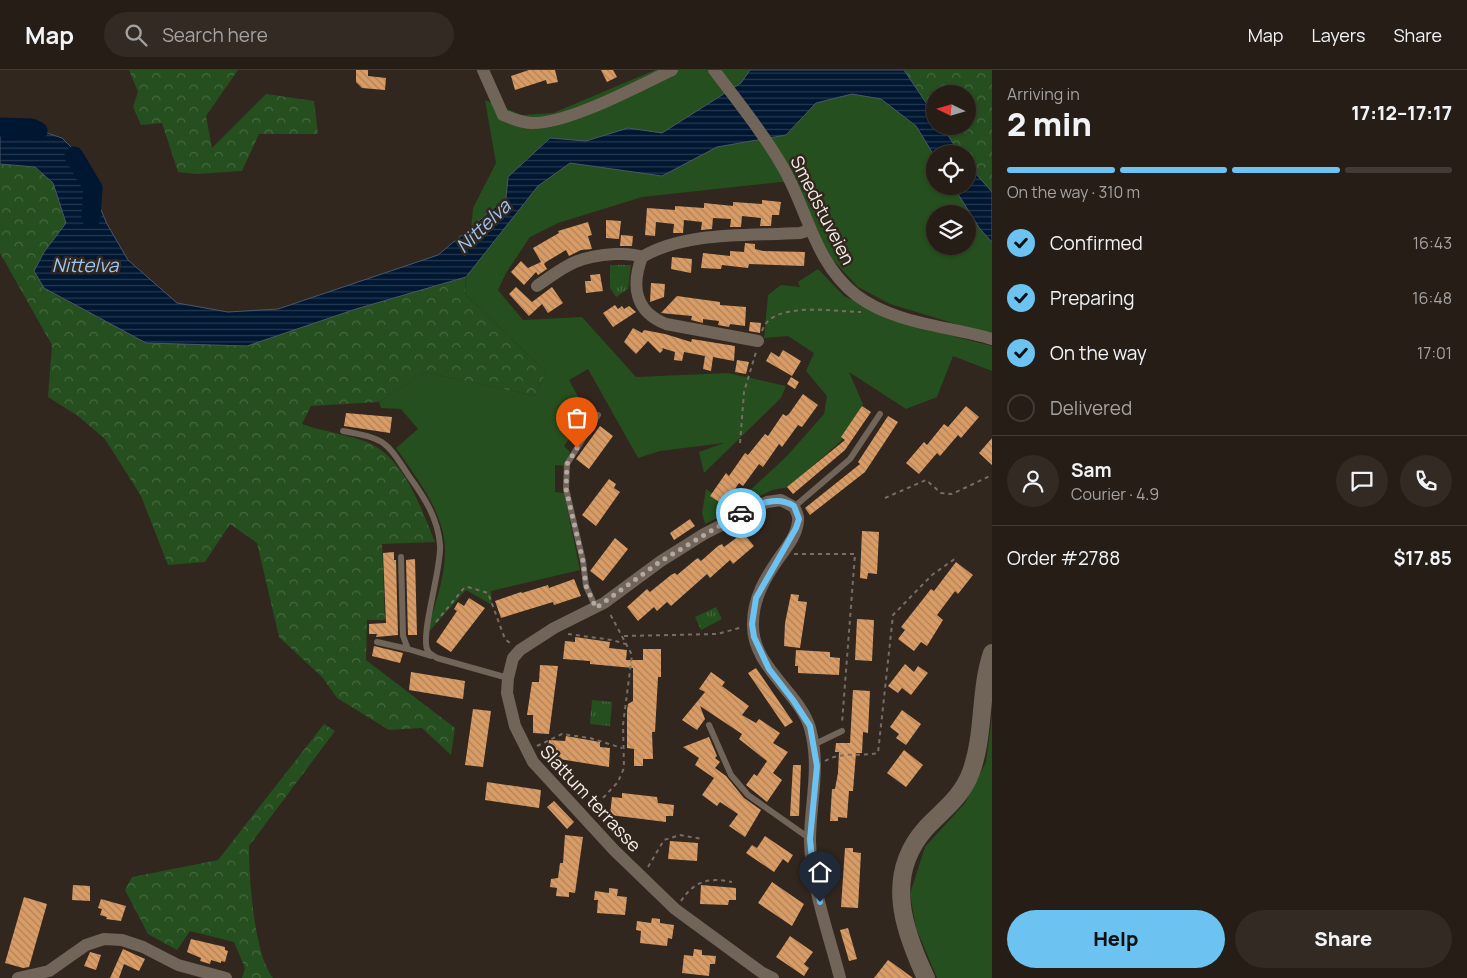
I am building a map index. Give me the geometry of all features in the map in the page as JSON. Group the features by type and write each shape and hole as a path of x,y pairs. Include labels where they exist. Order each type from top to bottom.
{"main road":[{"path":"926,978 914,952 902,916 903,880 910,854 919,837 957,798 970,774 978,743 986,676 992,652"}],"street":[{"path":"483,70 503,115 521,122 534,123 550,122 598,104 672,70"},
{"name":"Smedstuveien","path":"714,70 769,144 796,191 810,230 837,277 857,296 886,312 992,339"},
{"path":"537,286 564,267 592,256 626,254 642,257 661,246 698,238 800,233 810,230"},
{"path":"642,257 636,285 645,312 653,319 666,324 758,341"},
{"path":"520,650 554,628 600,606 661,561 746,511 767,502 781,500 794,506 799,519 796,528 756,598 752,624 754,637 769,669 810,726 817,766 810,839 817,888 840,978"},
{"name":"Slattum terrasse","path":"520,650 513,658 508,678 510,708 519,738 526,752 588,822 675,909 766,976"},
{"path":"18,978 49,971 86,945 104,939 122,940 143,947 178,965 226,978"}],"lane":[{"path":"794,506 850,459 880,414"},
{"path":"598,415 567,464 566,489 583,561 586,586 600,606"},
{"path":"343,431 377,438 388,446 430,506 440,546 440,570 424,638 427,650 437,658"},
{"path":"401,557 403,636 408,649"},
{"path":"377,642 508,678"},
{"path":"709,726 731,775 748,795 810,839"},
{"path":"813,745 842,731"}],"path":[{"path":"740,443 744,392 751,374 763,326 773,316 789,311 886,312"},
{"path":"885,498 926,480 941,493 952,494 992,475"},
{"path":"781,554 855,554 842,731"},
{"path":"817,766 834,755 868,755 878,753 894,615 932,575 956,558"},
{"path":"424,638 464,588 468,587 488,593 505,639 520,650"},
{"path":"588,822 601,800 618,782 624,768 623,725 632,655 629,645 600,606"},
{"path":"623,636 717,634 752,624"},
{"path":"554,628 562,633 612,640 629,645"},
{"path":"526,752 562,734 590,738 624,748"},
{"path":"642,878 664,840 680,835 702,839"},
{"path":"675,909 687,892 701,882 720,880 732,882"}],"green space":[{"path":"129,70 238,70 206,116 212,148 266,94 314,101 318,134 259,134 242,171 197,174 178,172 162,123 141,125 133,107 138,92"},
{"path":"655,70 839,70 926,121 926,135 935,135 935,145 926,145 926,195 976,195 976,190 992,199 992,335 890,304 858,287 829,256 797,184 781,182 642,197 558,223 530,237 506,273 498,290 523,320 582,317 636,377 728,373 786,386 781,398 704,473 699,452 724,443 660,451 638,458 588,369 569,380 587,413 564,446 570,452 564,466 555,465 555,492 564,493 580,570 491,591 492,605 466,590 426,635 444,569 445,542 434,507 396,448 418,429 401,409 381,408 379,402 425,372 535,396 546,372 465,294 473,208 496,163 485,100 522,115 553,113"},
{"path":"888,70 992,70 992,199 976,182 976,145 948,145 941,135 976,135 976,85 926,85 926,114"},
{"path":"0,164 35,167 53,183 66,224 44,252 99,319 356,309 466,277 465,294 546,372 535,396 425,372 379,402 311,406 302,424 364,441 378,448 390,457 400,470 417,499 435,542 382,544 385,620 367,620 366,660 455,728 451,755 422,728 389,730 337,698 323,678 279,637 257,543 230,524 205,562 168,565 141,496 105,439 78,416 48,397 52,345 0,253"},
{"path":"610,265 631,265 628,289 616,297 610,288"},
{"path":"818,269 844,296 902,323 992,346 992,371 953,356 937,397 906,409 849,372 863,404 841,441 789,487 772,490 705,524 702,513 706,489 732,507 787,456 824,414 827,396 806,371 814,353 788,336 764,338 768,295 781,285 800,287 798,282"},
{"path":"716,607 722,619 701,630 695,617"},
{"path":"592,700 612,702 610,726 590,724"},
{"path":"992,715 992,978 937,978 916,928 910,894 925,847 965,803 986,762"},
{"path":"324,724 335,731 249,846 250,877 257,934 261,952 273,978 242,978 245,968 234,942 190,931 177,950 148,934 125,890 132,877 218,860"}],"water":[{"name":"Nittelva","path":"750,70 904,70 926,103 926,135 948,135 954,145 928,145 916,126 881,99 852,94 816,103 786,135 717,147 662,176 570,163 538,186 466,277 356,309 247,346 146,343 44,288 34,271 44,252 66,223 53,183 35,167 0,164 0,127 32,128 62,138 76,152 107,224 128,260 177,303 228,312 278,309 438,255 506,198 508,177 550,138 586,141 628,128 662,133 741,83"},
{"path":"976,174 992,192 992,242 976,223 976,205 965,205 959,195 976,195"}],"building":[{"path":"356,70 368,70 368,76 386,78 385,90 362,88 356,82"},
{"path":"529,70 555,70 558,82 547,84 546,80 515,90 511,76"},
{"path":"601,70 613,70 617,77 607,82"},
{"path":"762,200 781,202 779,215 772,215 771,226 760,226 761,218 742,216 741,227 730,227 731,219 713,218 712,229 701,230 702,222 684,220 683,233 673,233 674,224 656,222 655,236 645,235 647,208 675,210 675,206 704,208 704,203 733,206 733,202 762,204"},
{"path":"606,220 621,221 619,239 606,238"},
{"path":"588,222 592,235 588,236 592,249 581,250 569,256 566,250 546,262 544,264 547,269 538,275 536,272 524,285 511,272 521,261 528,268 541,262 533,248 559,233 558,231"},
{"path":"621,235 633,236 632,246 620,246"},
{"path":"745,243 755,244 755,249 763,251 805,252 804,266 749,264 748,268 722,265 721,269 701,268 703,253 730,256 730,251 744,252"},
{"path":"672,257 692,259 691,273 671,269"},
{"path":"600,274 603,291 586,293 585,281 591,281 590,275"},
{"path":"651,283 665,284 664,297 650,302"},
{"path":"516,287 532,302 552,287 563,303 548,313 542,304 529,316 509,294"},
{"path":"677,296 720,302 720,305 746,307 745,326 730,324 729,327 718,325 719,321 703,319 703,323 691,320 692,316 661,313"},
{"path":"615,305 618,309 622,306 624,309 629,306 636,312 613,327 603,313"},
{"path":"750,322 761,323 760,333 749,331"},
{"path":"633,328 642,333 644,330 691,342 692,339 735,346 734,361 713,357 711,371 703,369 705,356 684,352 682,361 674,360 675,352 662,348 663,350 660,353 648,341 636,354 624,342"},
{"path":"783,350 801,361 792,376 766,361 771,352 779,357"},
{"path":"737,360 749,362 746,374 735,372"},
{"path":"791,377 799,382 795,389 787,384"},
{"path":"803,394 818,405 802,427 798,425 782,447 779,444 763,467 759,464 743,486 739,483 724,505 710,496 726,473 729,476 745,453 748,455 765,434 768,436 783,414 786,416 789,414"},
{"path":"862,406 871,412 845,450 793,494 787,487 845,440 841,437"},
{"path":"966,406 979,417 961,438 958,435 940,456 937,453 919,474 906,463 924,442 927,445 944,424 948,427"},
{"path":"346,413 392,417 390,433 344,426"},
{"path":"888,416 898,422 865,472 810,515 805,508 860,464 858,462"},
{"path":"600,426 613,436 589,469 576,459"},
{"path":"992,438 992,465 979,453"},
{"path":"609,479 616,484 614,488 620,492 596,526 582,515"},
{"path":"690,519 695,526 674,540 670,533"},
{"path":"862,531 879,532 877,574 868,573 867,579 860,578"},
{"path":"743,533 754,546 733,564 730,560 710,578 707,574 671,606 667,602 657,611 654,607 638,621 627,607 647,589 650,592 671,575 675,573 677,575 698,558 701,561 718,546 722,544 724,547"},
{"path":"615,538 628,549 603,581 590,571"},
{"path":"394,552 394,560 396,560 398,635 376,637 377,634 369,634 369,624 386,623 383,553"},
{"path":"415,559 417,635 408,635 406,560"},
{"path":"956,562 973,575 958,594 955,591 937,615 943,620 927,646 921,642 914,651 898,639 905,630 901,627 931,589 934,591"},
{"path":"574,579 581,596 554,605 553,602 501,618 495,601 548,585 549,588"},
{"path":"791,594 799,595 798,601 807,602 800,648 784,646 785,623"},
{"path":"469,598 485,608 451,652 436,642 457,611 454,609 458,602 464,606"},
{"path":"857,619 874,620 872,661 855,660"},
{"path":"575,637 610,642 609,648 627,650 626,660 643,660 643,649 661,649 661,677 658,677 655,732 652,732 653,759 643,759 643,766 634,766 634,749 627,748 627,711 628,704 633,701 633,668 590,664 590,661 563,659 565,641 575,642"},
{"path":"374,646 403,653 400,663 372,656"},
{"path":"796,650 830,652 830,657 840,658 839,675 798,673 798,666 795,666"},
{"path":"905,664 914,672 918,666 928,673 911,695 902,688 898,693 888,686"},
{"path":"540,665 558,666 549,734 533,733 533,715 527,715 532,682 539,682"},
{"path":"756,668 793,722 785,727 748,673"},
{"path":"411,672 465,681 463,699 409,690"},
{"path":"711,672 725,682 722,686 749,706 742,715 756,723 759,719 780,733 773,743 788,752 773,773 782,780 767,802 746,785 754,774 757,776 767,761 739,739 742,734 700,706 705,719 697,730 682,720 705,692 699,689"},
{"path":"853,690 870,691 868,733 863,732 862,753 856,753 853,791 849,791 847,818 838,817 838,821 830,821 832,789 835,789 838,773 839,752 835,752 836,743 850,743"},
{"path":"473,709 491,711 483,767 465,765"},
{"path":"902,710 921,724 906,745 896,738 899,734 890,727"},
{"path":"566,736 600,742 600,747 610,748 609,767 553,758 554,748 548,748 549,740 565,741"},
{"path":"709,737 717,756 715,758 720,762 715,768 726,776 744,798 761,810 745,837 729,826 738,814 720,802 717,806 702,795 714,778 695,765 699,758 683,747"},
{"path":"904,750 923,765 906,787 887,773"},
{"path":"793,765 801,765 799,816 790,816"},
{"path":"487,782 541,790 539,808 485,800"},
{"path":"622,793 657,797 658,803 674,805 673,816 666,816 666,822 610,815 612,797 622,798"},
{"path":"554,801 574,822 567,829 547,807"},
{"path":"565,835 583,837 575,893 569,892 569,897 556,896 557,888 550,887 551,879 558,878 560,863 563,863"},
{"path":"765,836 793,855 788,863 783,859 774,872 746,853 752,845 757,848"},
{"path":"670,841 698,843 697,861 668,859"},
{"path":"845,848 853,848 853,852 861,853 858,908 841,907"},
{"path":"772,882 804,904 792,926 758,903"},
{"path":"73,885 90,886 90,901 72,900"},
{"path":"701,885 736,888 736,900 729,900 728,905 700,904"},
{"path":"609,888 618,889 617,896 627,897 625,915 597,913 598,900 594,900 595,891 609,893"},
{"path":"24,897 47,904 29,967 23,968 5,963"},
{"path":"101,899 126,906 121,921 106,919 107,917 100,915 102,909 98,908"},
{"path":"652,918 660,919 660,923 674,925 672,939 668,938 667,946 640,943 641,931 636,930 637,921 651,923"},
{"path":"848,928 857,959 849,961 840,930"},
{"path":"790,936 813,952 804,964 809,968 804,976 776,957"},
{"path":"191,939 225,947 225,950 228,951 225,962 221,961 221,963 211,960 210,964 200,961 201,958 187,952"},
{"path":"123,949 145,959 139,971 124,964 119,978 110,978"},
{"path":"694,949 702,950 702,955 716,956 715,964 710,964 709,976 682,973 684,955 693,956"},
{"path":"90,952 101,955 96,970 84,966"},
{"path":"888,960 898,967 913,978 874,978"}],"waterway":[{"name":"Nittelva","path":"0,127 32,128 38,131"},
{"name":"Nittelva","path":"74,156 93,188 91,218"}],"way so far":[{"path":"577,448 567,464 566,489 583,561 586,586 596,608 661,561 741,513"}],"route":[{"path":"741,513 767,502 781,500 794,506 799,519 790,542 770,571 756,598 752,624 754,637 769,669 810,726 817,766 810,839 820,902"}]}
